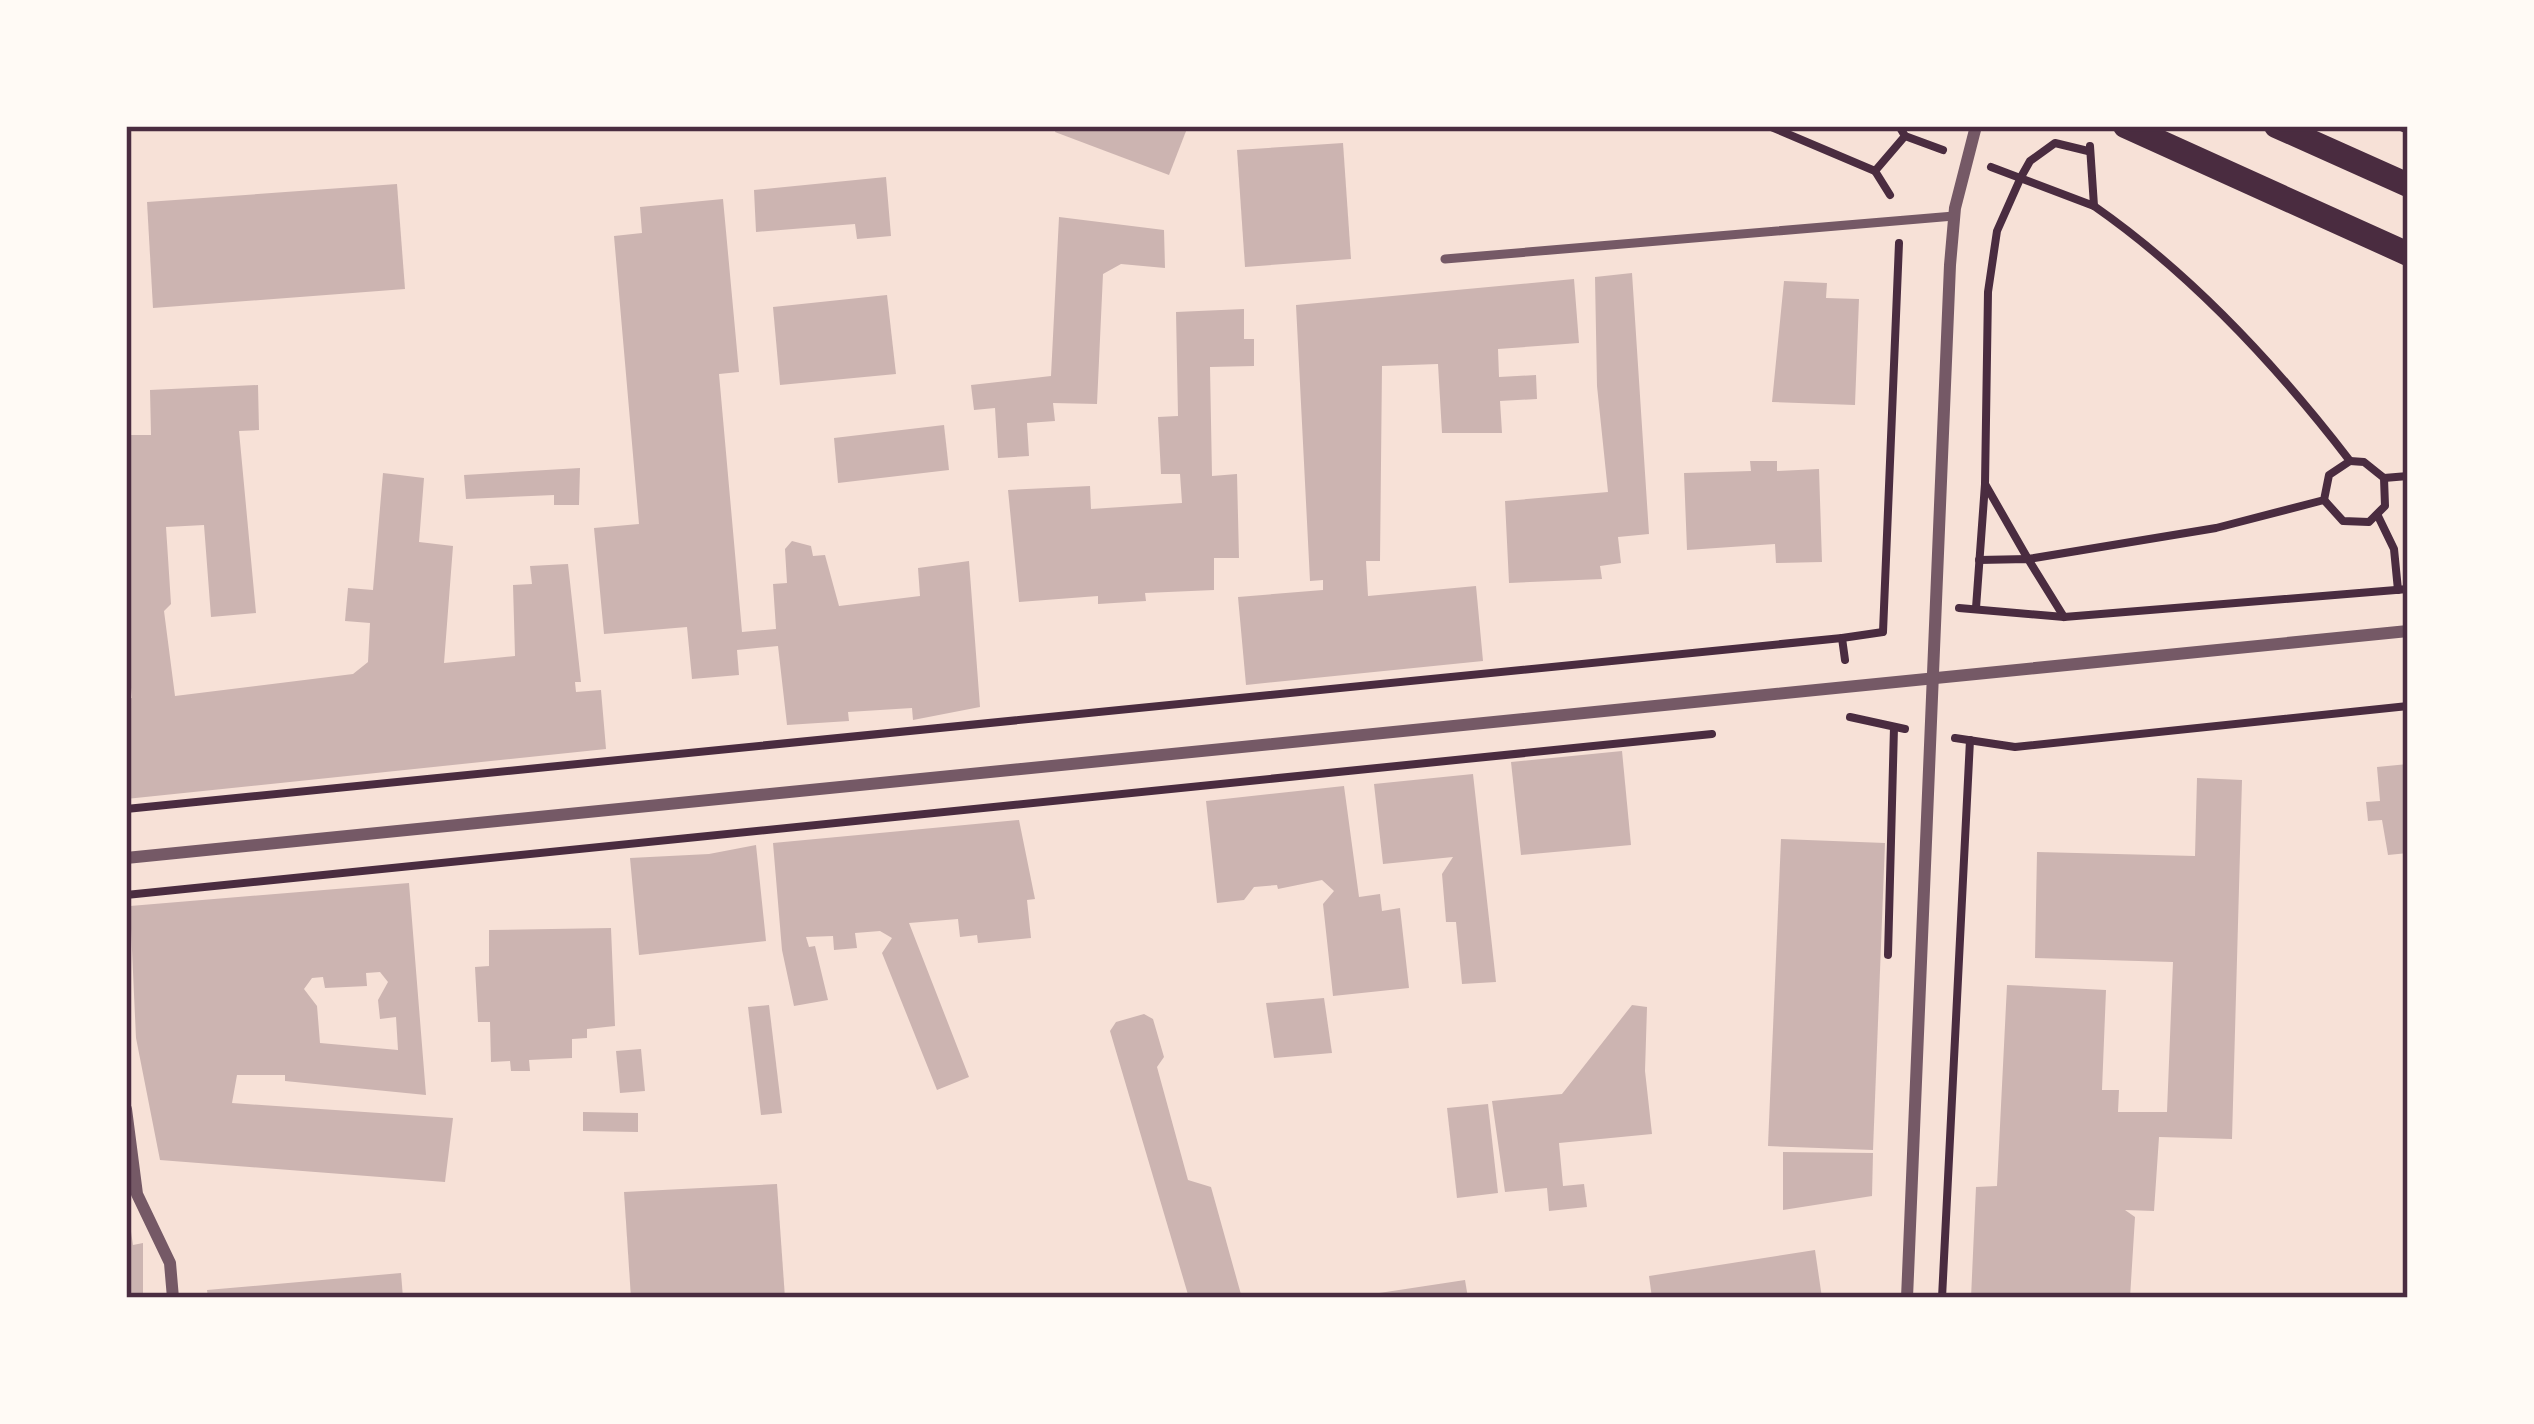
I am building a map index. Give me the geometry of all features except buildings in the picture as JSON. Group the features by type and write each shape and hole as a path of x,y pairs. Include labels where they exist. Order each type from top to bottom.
{"main road":[{"path":"2125,126 2408,254"},
{"path":"2276,126 2408,185"}],"street":[{"path":"1907,1298 1954,215 1976,126"},
{"path":"126,858 2408,631"},
{"path":"126,1109 137,1194 170,1263 172,1298"}],"lane":[{"path":"1445,260 1954,215"}],"path":[{"path":"126,809 1883,632 1900,212 1875,171 1769,126"},
{"path":"1899,126 1905,136 2094,206 2137,236 2300,396 2350,461"},
{"path":"2399,126 2408,130"},
{"path":"1875,171 1905,136"},
{"path":"2094,139 2088,151 2094,206"},
{"path":"2088,151 2055,143 2030,160 1997,231 1988,292 1976,608 2064,617 2403,589 2378,516"},
{"path":"2324,500 2329,475 2350,461 2365,462 2384,478 2408,476"},
{"path":"2324,500 2343,521 2368,522 2385,506 2384,478"},
{"path":"1984,484 2064,617"},
{"path":"1979,560 2028,559 2216,528 2324,500"},
{"path":"1842,638 1850,719"},
{"path":"1827,721 1850,719 2015,747 2408,706"},
{"path":"1888,962 1894,727"},
{"path":"126,895 1734,732"},
{"path":"1942,1298 1970,740"}]}
